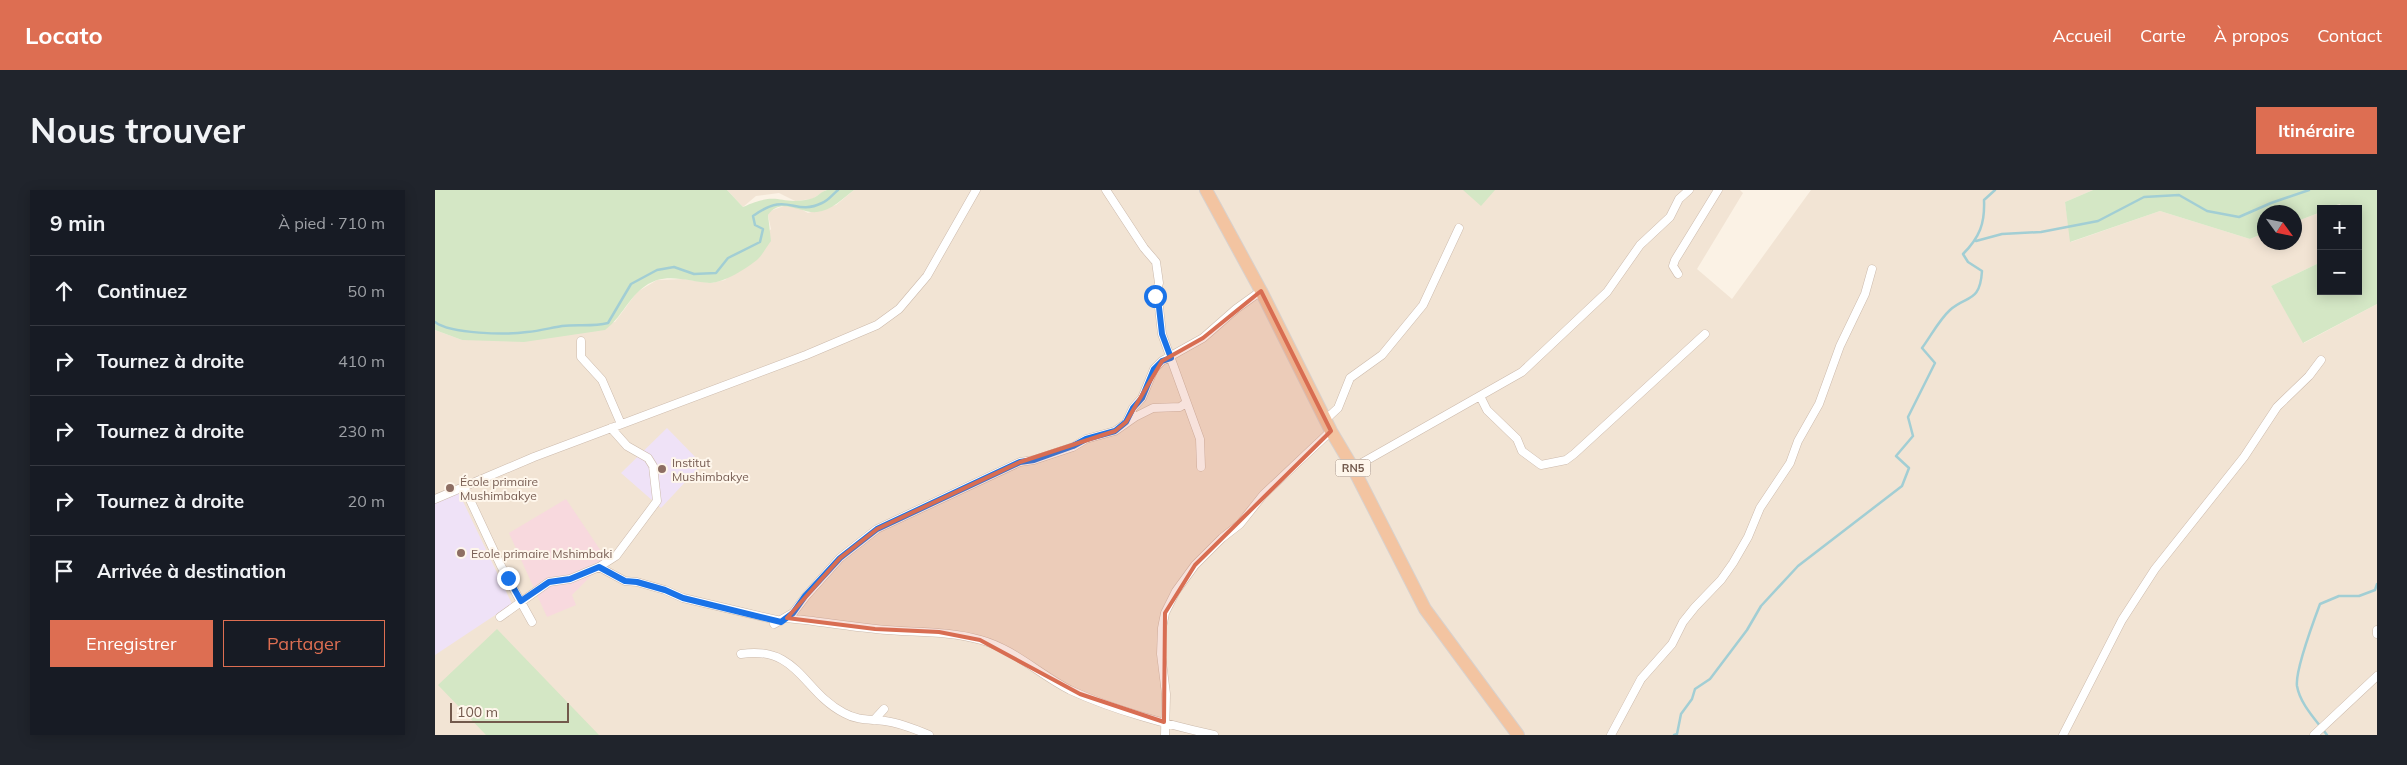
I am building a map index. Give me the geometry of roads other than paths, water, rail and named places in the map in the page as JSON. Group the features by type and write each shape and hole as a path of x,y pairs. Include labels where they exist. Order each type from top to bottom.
{"highway":[{"name":"RN5","path":"1206,190 1261,291 1328,426 1353,468 1425,609 1518,735"}],"street":[{"path":"435,500 534,457 805,355 877,325 899,309 927,276 976,190"},
{"path":"1106,190 1144,248 1157,262 1159,282 1155,296 1159,307 1162,334 1200,439 1201,466"},
{"path":"1353,468 1521,372 1607,292 1640,245 1670,217 1679,199 1689,190"},
{"path":"1678,274 1673,266 1675,260 1717,190"},
{"path":"1165,735 1164,722 1167,694 1161,654 1162,628 1165,614 1176,591 1195,565 1222,538 1240,524 1263,495 1328,426 1338,408 1350,378 1382,355 1423,304 1459,228"},
{"path":"1611,735 1641,679 1672,644 1683,622 1695,606 1721,580 1748,538 1760,508 1790,463 1798,442 1819,404 1840,346 1865,294 1872,269"},
{"path":"1126,422 1145,393 1154,369 1162,361 1171,358 1203,338 1236,309 1261,291"},
{"path":"1481,396 1487,410 1517,439 1520,448 1530,458 1541,465 1558,462 1574,454 1705,334"},
{"path":"581,341 581,358 602,380 619,414 621,424"},
{"path":"2063,735 2122,620 2155,569 2244,457 2277,407 2309,376 2321,360"},
{"path":"780,621 840,558 877,529 1020,462 1034,460 1073,446 1086,439 1115,431 1126,422 1153,408 1180,407 1186,404"},
{"path":"500,617 549,582 570,579 599,567 616,556 657,501 653,466 648,458 627,446 611,428"},
{"path":"464,487 501,566 532,622"},
{"path":"599,567 625,581 637,582 665,590 683,598 780,621 837,622 875,629 939,632 980,640 1016,657 1080,694 1149,720 1214,735"},
{"path":"741,654 762,652 784,659 830,704 857,719 894,722 929,735"},
{"path":"2315,735 2377,676"},
{"path":"874,720 884,709"}],"waterway":[{"path":"435,322 453,329 493,333 518,333 562,326 608,323 631,284 657,270 674,267 694,274 716,273 728,258 760,242 763,229 755,225 753,216 775,205 812,207 826,201 838,190"},
{"path":"1674,735 1677,734 1681,714 1692,699 1695,689 1710,679 1747,630 1761,606 1798,566 1902,486 1909,468 1896,456 1913,436 1908,417 1935,363 1922,348 1946,314 1956,305 1972,297 1979,288 1982,271 1968,262 1963,254 1974,242 1980,229 1984,216 1984,200 1995,190"},
{"path":"1976,241 2002,234 2041,232 2098,221 2144,197 2179,195 2207,211 2239,217 2271,203 2309,190"},
{"path":"2327,735 2301,699 2297,686 2299,669 2310,633 2320,604 2339,596 2359,596 2375,590 2377,584"}],"place":[{"name":"Institut Mushimbakye","path":"662,469"},
{"name":"École primaire Mushimbakye","path":"450,488"},
{"name":"Ecole primaire Mshimbaki","path":"461,553"}]}
